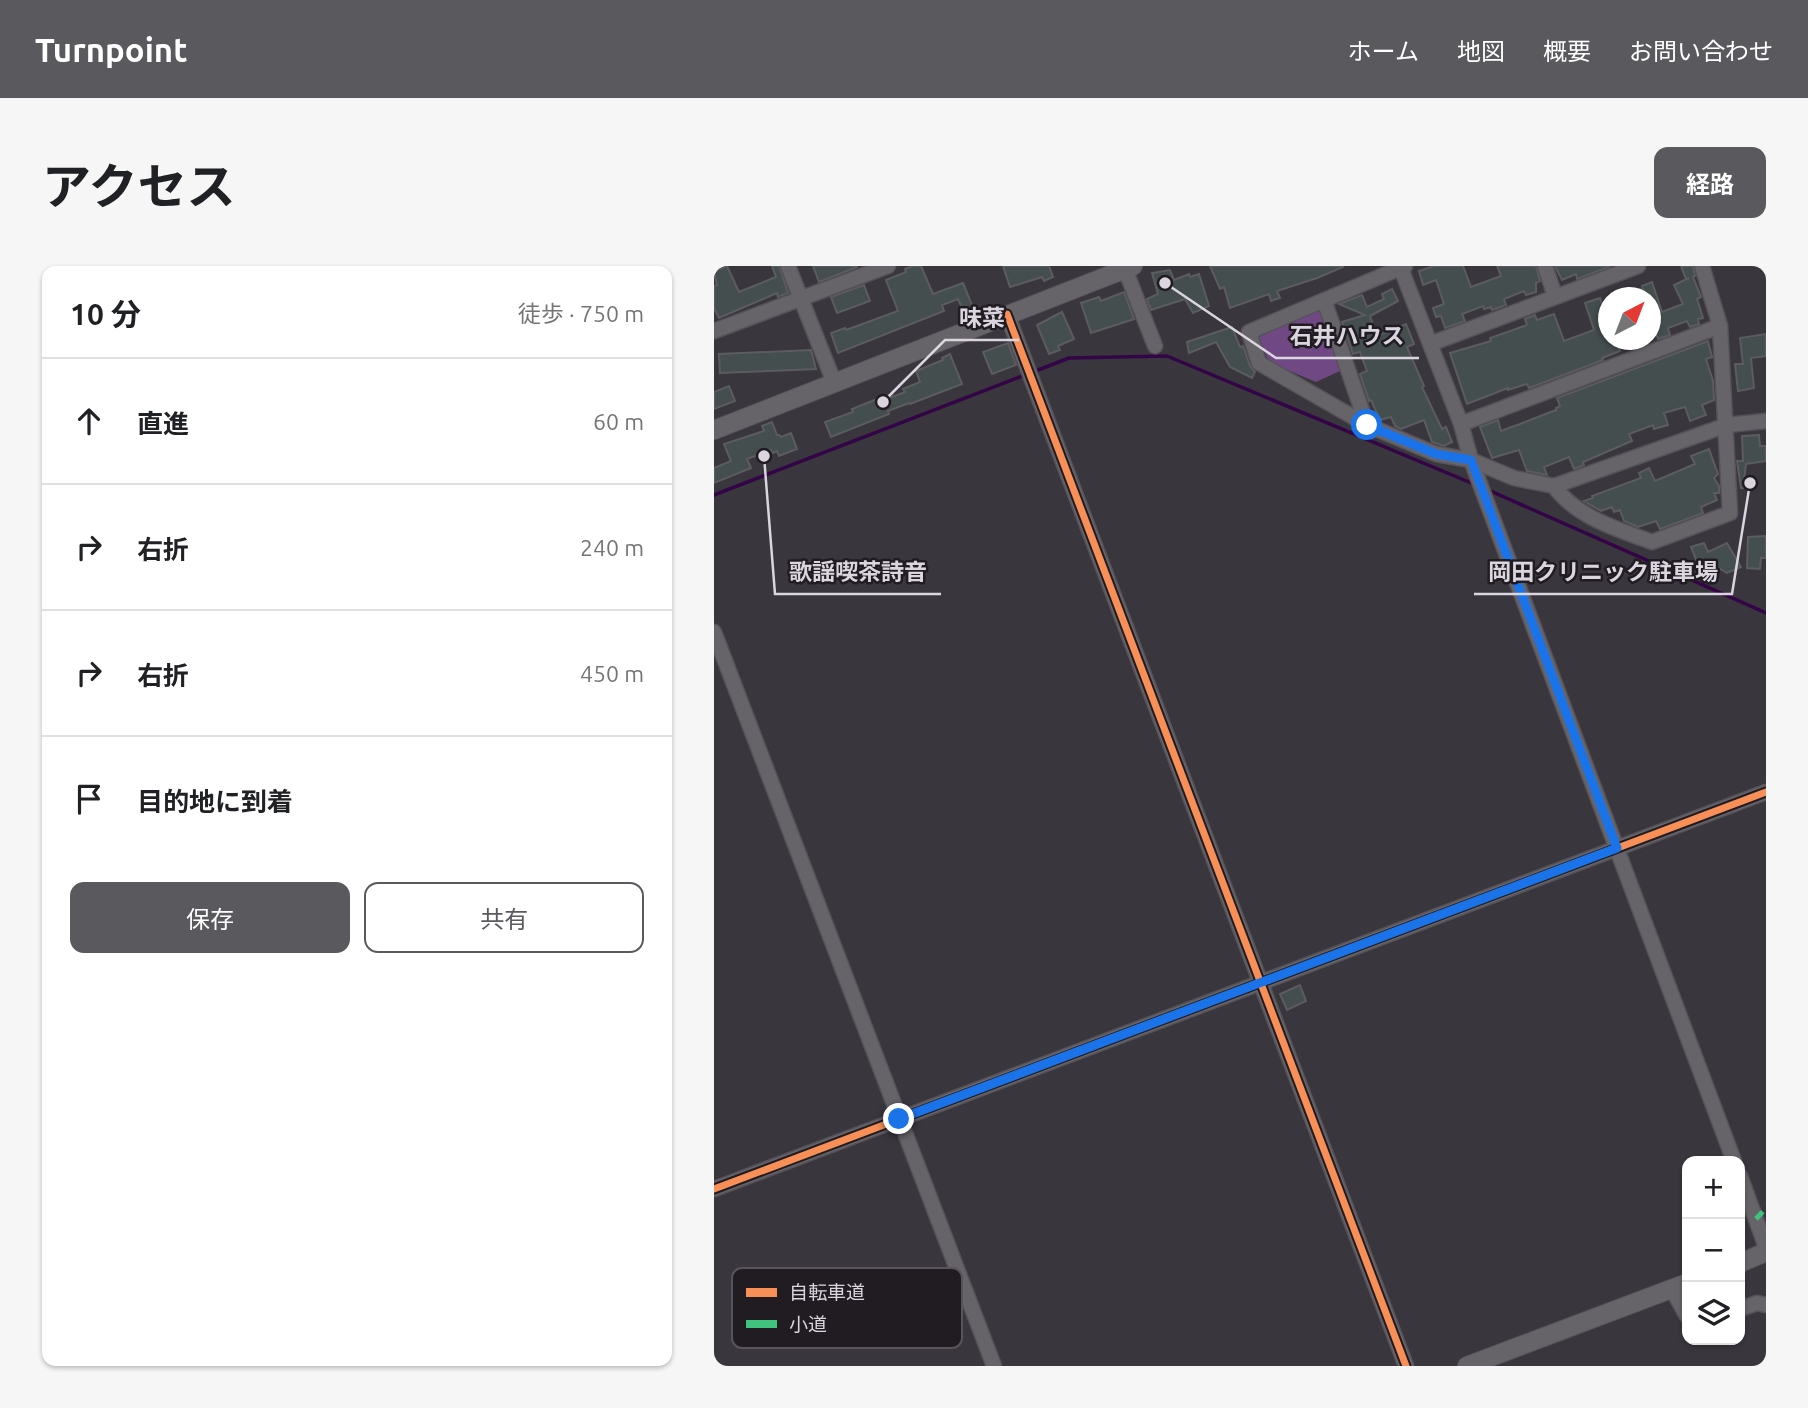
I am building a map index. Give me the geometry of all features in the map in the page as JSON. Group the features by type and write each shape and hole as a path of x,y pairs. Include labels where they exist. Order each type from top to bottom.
{"street":[{"path":"788,266 834,382"},
{"path":"714,331 888,266"},
{"path":"1545,266 1555,296"},
{"path":"1430,344 1638,266"},
{"path":"1554,486 1560,495 1600,523 1652,542 1730,513 1720,326 1702,266"},
{"path":"1732,1156 1471,460 1461,424 1402,267 1249,332 1258,363 1367,425 1436,454 1471,460 1514,478 1554,486 1727,425 1766,421"},
{"path":"714,430 1007,314 1100,272 1129,268 1155,346"},
{"path":"1324,300 1367,425"},
{"path":"1007,314 1406,1366"},
{"path":"1461,424 1720,326"},
{"path":"714,632 956,1268"},
{"path":"714,1189 1766,792"},
{"path":"1745,1190 1766,1247"},
{"path":"1745,1261 1766,1252"},
{"path":"962,1283 994,1366"},
{"path":"1467,1366 1679,1286"},
{"path":"1745,1307 1757,1303 1766,1305"}],"shaded area":[{"path":"1316,302 1342,370 1316,382 1268,360 1257,333"}],"building":[{"path":"727,266 739,292 776,277 772,266 779,266 788,293 778,297 777,293 719,318 714,308 714,286 717,285 714,271"},
{"path":"813,266 857,266 857,267 819,282"},
{"path":"921,266 933,294 963,283 976,315 967,319 958,299 942,305 944,311 838,353 831,333 898,311 886,280 906,272 905,269"},
{"path":"1003,266 1049,266 1053,277 1044,281 1042,277 1010,287"},
{"path":"1210,266 1343,267 1277,291 1280,298 1271,301 1269,294 1230,308 1224,287 1220,289"},
{"path":"1434,266 1463,266 1471,287 1501,276 1497,266 1536,266 1540,281 1536,283 1536,292 1526,295 1524,291 1504,299 1506,305 1492,310 1491,307 1484,309 1483,306 1462,314 1465,321 1445,328 1441,316 1436,317 1433,308 1444,304 1436,280 1423,285 1419,271"},
{"path":"1555,266 1611,266 1577,279 1576,274 1562,280"},
{"path":"1681,266 1693,266 1693,277 1701,297 1697,299 1703,318 1698,319 1699,324 1690,327 1687,321 1668,328 1670,335 1661,338 1661,309 1662,312 1683,304 1674,285 1689,278 1686,279"},
{"path":"1170,270 1174,280 1189,274 1190,277 1199,274 1209,306 1193,313 1185,299 1151,310 1147,299 1158,294 1152,273"},
{"path":"1652,282 1654,287 1642,287 1642,286"},
{"path":"864,285 870,301 837,313 831,297"},
{"path":"1392,289 1398,301 1370,316 1377,336 1406,324 1414,344 1407,347 1424,386 1422,387 1442,429 1446,427 1452,442 1444,446 1432,442 1424,420 1401,429 1395,426 1391,417 1380,420 1371,400 1369,401 1360,374 1367,371 1360,352 1353,354 1342,322 1365,315 1339,304 1362,295 1367,307 1384,299 1382,294"},
{"path":"1124,292 1134,319 1091,333 1081,303 1099,297 1101,301"},
{"path":"1598,299 1598,350 1620,351 1529,388 1527,384 1508,388 1467,404 1450,353 1491,341 1490,338 1527,325 1525,319 1535,315 1537,320 1554,314 1564,341 1594,330 1585,303"},
{"path":"1062,312 1074,339 1058,346 1060,350 1049,354 1037,325"},
{"path":"1232,327 1255,372 1252,378 1230,367 1216,342 1189,353 1187,342"},
{"path":"1766,334 1766,356 1751,358 1754,388 1738,391 1735,364 1743,364 1740,338"},
{"path":"1708,341 1712,357 1706,359 1713,381 1714,400 1702,405 1706,415 1690,421 1685,407 1664,413 1668,425 1654,429 1653,425 1629,434 1632,441 1583,462 1584,465 1574,469 1569,457 1544,467 1547,475 1527,471 1519,450 1492,458 1480,427 1498,420 1501,431 1520,424 1556,410 1560,406 1557,398"},
{"path":"1008,343 1016,365 992,374 983,352"},
{"path":"811,350 816,369 720,373 719,354"},
{"path":"950,354 962,384 888,411 889,414 831,437 825,422 882,397 884,400 905,392 903,389 920,382 916,371 943,360 942,358"},
{"path":"729,386 735,401 714,409 714,392"},
{"path":"772,422 777,435 781,437 791,433 797,449 779,456 777,451 773,453 771,450 747,459 751,468 714,483 714,468 731,461 724,444 764,431 762,426"},
{"path":"1759,435 1760,446 1766,446 1766,461 1746,464 1741,488 1737,461 1743,461 1742,436"},
{"path":"1709,449 1718,474 1714,478 1719,486 1719,493 1714,493 1717,500 1701,507 1703,513 1660,529 1656,521 1638,527 1624,521 1620,510 1614,512 1612,507 1601,511 1584,501 1641,478 1639,473 1649,468 1655,481 1695,464 1691,456"},
{"path":"1766,536 1766,558 1761,558 1760,569 1747,568 1748,537"},
{"path":"1704,543 1708,552 1727,543 1741,567 1727,573 1715,566 1701,572 1691,547"},
{"path":"1300,985 1306,1001 1287,1010 1280,994"}],"waterway":[{"path":"1033,372 1069,358 1167,356 1476,485"},
{"path":"714,495 1025,375"},
{"path":"1486,489 1766,613"}],"marked path":[{"path":"1756,1219 1766,1208"}],"cycle path":[{"path":"1007,314 1406,1366"},
{"path":"714,1189 1766,792"}],"place":[{"name":"石井ハウス","path":"1165,283"},
{"name":"味菜","path":"883,402"},
{"name":"歌謡喫茶詩音","path":"764,456"},
{"name":"岡田クリニック駐車場","path":"1750,483"}],"route":[{"path":"899,1119 1617,848 1471,460 1436,454 1367,425"}]}
